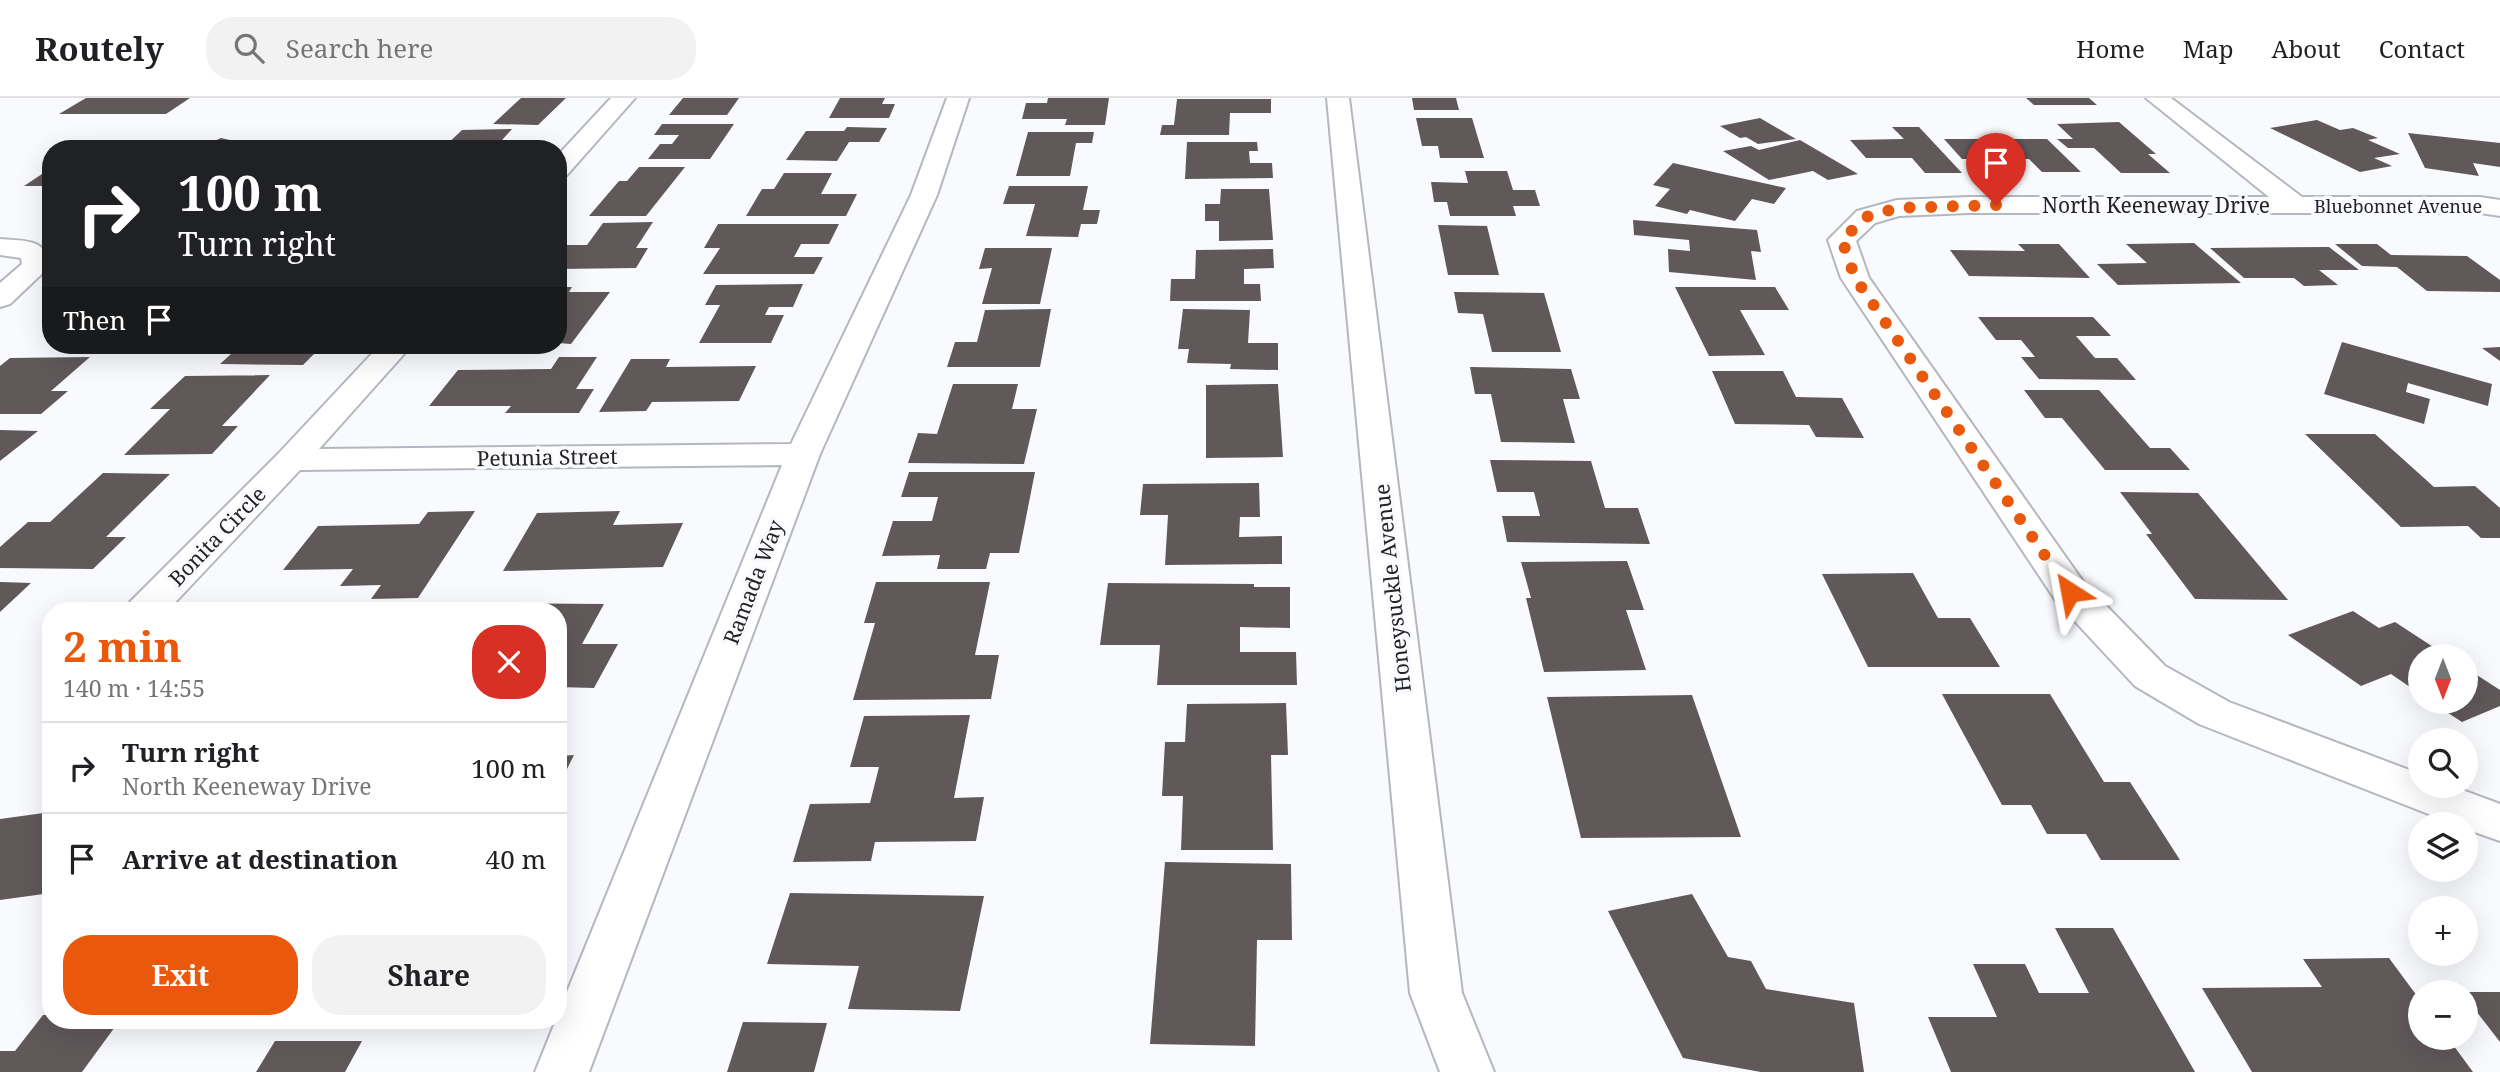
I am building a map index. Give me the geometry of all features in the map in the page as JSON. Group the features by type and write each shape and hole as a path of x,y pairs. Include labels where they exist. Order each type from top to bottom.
{"street":[{"path":"567,160 624,98"},
{"name":"Ramada Way","path":"562,1072 803,453 924,195 958,98"},
{"name":"Honeysuckle Avenue","path":"1338,98 1436,993 1467,1072"},
{"name":"North Keeneway Drive","path":"2157,98 2297,205"},
{"name":"North Keeneway Drive","path":"2297,205 1968,205 1897,208 1866,217 1842,240 1855,278 2070,592 2150,676 2214,713 2500,823"},
{"name":"Bluebonnet Avenue","path":"2297,205 2480,205 2500,208"},
{"path":"0,247 23,249 35,254 36,266 0,298"},
{"name":"Bonita Circle","path":"153,602 291,460 389,354"},
{"name":"Petunia Street","path":"291,460 803,453"}],"building":[{"path":"86,98 190,98 166,114 59,114"},
{"path":"521,98 566,98 538,125 493,124"},
{"path":"683,98 739,98 727,115 669,115"},
{"path":"840,98 885,98 882,104 895,104 889,118 829,118"},
{"path":"1048,98 1109,98 1105,125 1065,125 1067,119 1022,119 1026,103 1047,103"},
{"path":"1412,98 1456,98 1459,110 1414,110"},
{"path":"2026,98 2089,98 2097,105 2034,105"},
{"path":"1177,99 1271,99 1271,113 1230,113 1229,135 1160,135 1162,125 1174,125"},
{"path":"1416,118 1472,118 1484,158 1440,158 1438,146 1422,146"},
{"path":"1760,118 1796,139 1758,144 1746,137 1740,138 1720,126"},
{"path":"2317,120 2340,130 2353,128 2378,138 2368,140 2400,154 2374,158 2392,166 2360,172 2270,128"},
{"path":"2119,122 2156,154 2148,154 2170,173 2121,173 2094,148 2068,148 2057,139 2073,139 2057,124"},
{"path":"662,124 734,124 710,159 648,159 660,144 672,144 679,135 654,135"},
{"path":"847,127 887,128 879,142 849,142 837,161 786,160 806,131 844,131"},
{"path":"1892,127 1919,127 1962,173 1925,173 1912,158 1866,158 1850,140 1904,139"},
{"path":"512,129 502,140 451,140 462,130"},
{"path":"1028,132 1094,132 1092,143 1076,143 1070,176 1016,176"},
{"path":"2408,133 2500,143 2500,167 2473,163 2479,176 2425,168"},
{"path":"1944,139 2047,139 2081,172 2042,172 2029,159 1962,159"},
{"path":"1800,140 1858,174 1828,180 1813,171 1769,180 1723,151 1751,146 1759,150"},
{"path":"1187,142 1257,142 1258,151 1249,151 1250,163 1272,163 1273,178 1185,179"},
{"path":"1673,163 1786,188 1774,204 1752,199 1735,221 1690,210 1687,214 1655,206 1670,189 1653,185"},
{"path":"639,167 685,167 646,216 589,216 619,181 627,181"},
{"path":"1465,171 1507,171 1513,190 1535,190 1540,206 1513,206 1516,216 1450,216 1447,202 1434,202 1431,182 1468,183"},
{"path":"784,173 832,173 821,194 857,194 846,216 746,216 762,189 774,189"},
{"path":"42,174 42,186 24,186"},
{"path":"1009,186 1088,186 1083,210 1100,210 1097,224 1081,224 1078,237 1026,236 1035,204 1003,204"},
{"path":"1221,189 1269,189 1273,240 1219,241 1219,221 1205,221 1205,204 1220,204"},
{"path":"1633,220 1757,230 1761,252 1751,251 1756,280 1669,272 1668,249 1690,251 1689,240 1634,235"},
{"path":"653,222 636,248 648,248 636,268 567,269 567,245 587,245 603,223"},
{"path":"718,224 839,224 829,244 801,244 794,257 823,257 814,274 703,274 720,248 704,248"},
{"path":"1438,225 1487,226 1499,275 1448,275"},
{"path":"2194,243 2241,283 2118,285 2097,264 2147,263 2126,244"},
{"path":"2018,244 2059,244 2090,278 1969,276 1950,250 2025,251"},
{"path":"2335,244 2377,244 2391,255 2467,256 2500,280 2500,292 2427,291 2397,267 2362,266"},
{"path":"2329,247 2359,270 2319,270 2338,285 2304,286 2294,278 2244,278 2210,248"},
{"path":"985,248 1052,248 1040,304 982,304 992,268 979,269"},
{"path":"1273,249 1274,268 1244,269 1244,284 1260,284 1261,301 1170,301 1171,279 1195,279 1196,250"},
{"path":"803,284 793,307 769,307 765,315 784,315 771,343 699,343 720,305 705,305 716,285"},
{"path":"567,287 572,287 569,292 610,292 571,344 567,344"},
{"path":"1675,287 1775,287 1789,310 1740,310 1765,355 1709,356"},
{"path":"1454,292 1544,293 1561,352 1492,352 1483,314 1458,313"},
{"path":"1051,309 1040,367 947,367 955,342 977,342 985,310"},
{"path":"1183,309 1250,310 1248,343 1278,343 1278,370 1230,369 1231,364 1187,363 1189,349 1178,349"},
{"path":"1978,317 2093,317 2111,336 2076,336 2095,358 2117,358 2136,380 2039,379 2021,357 2035,357 2021,340 1996,340"},
{"path":"2342,342 2492,384 2488,406 2408,383 2406,392 2430,399 2424,424 2324,394"},
{"path":"2500,347 2500,361 2482,348"},
{"path":"231,354 314,354 303,365 220,364"},
{"path":"90,357 51,391 68,391 41,414 0,414 0,366 10,358"},
{"path":"559,357 597,357 576,389 594,389 579,413 505,413 511,406 429,406 458,370 551,369"},
{"path":"631,359 670,359 666,367 756,366 739,401 652,402 646,411 599,412"},
{"path":"1470,367 1571,369 1580,399 1563,399 1575,443 1501,442 1491,394 1475,394"},
{"path":"1712,371 1783,371 1796,397 1842,398 1864,438 1816,437 1809,425 1735,424"},
{"path":"270,375 222,426 238,426 212,454 124,455 170,409 150,409 185,376"},
{"path":"953,384 1018,384 1012,409 1037,409 1024,464 908,463 918,433 937,434"},
{"path":"1278,384 1283,457 1206,458 1206,385"},
{"path":"2024,390 2099,390 2150,448 2170,448 2190,470 2105,470 2062,418 2045,418"},
{"path":"0,430 38,431 0,461"},
{"path":"2305,434 2375,434 2434,487 2475,486 2500,508 2500,538 2481,538 2468,526 2401,527"},
{"path":"1490,460 1591,461 1605,508 1638,508 1650,544 1507,542 1502,516 1540,516 1534,492 1497,492"},
{"path":"909,472 1035,472 1019,553 990,553 986,569 937,569 940,555 882,556 893,521 932,521 938,497 901,497"},
{"path":"103,473 170,474 106,537 126,537 93,569 0,568 0,547 28,522 50,522"},
{"path":"1259,483 1260,517 1240,517 1239,537 1282,536 1282,564 1165,565 1168,515 1140,515 1143,484"},
{"path":"2120,492 2198,493 2288,600 2195,599 2146,534 2152,534"},
{"path":"475,511 418,598 371,599 381,585 340,586 353,569 283,570 318,526 419,524 428,512"},
{"path":"620,511 613,525 683,523 663,567 503,571 537,513"},
{"path":"1627,561 1644,610 1626,610 1646,670 1544,672 1526,598 1531,598 1521,562"},
{"path":"1913,573 1938,618 1970,618 2000,667 1868,667 1822,574"},
{"path":"0,582 31,583 0,612"},
{"path":"876,582 990,582 975,655 999,655 991,699 853,700 875,623 864,623"},
{"path":"1108,583 1254,584 1254,587 1290,587 1290,628 1240,627 1240,652 1296,652 1297,685 1157,685 1160,645 1100,645"},
{"path":"567,604 604,604 582,644 618,644 594,688 567,687"},
{"path":"2353,611 2379,628 2395,622 2429,644 2408,644 2408,686 2391,674 2361,686 2288,635"},
{"path":"2478,676 2500,690 2500,706 2462,722 2450,714 2478,714"},
{"path":"1942,694 2050,694 2104,782 2130,782 2180,860 2101,860 2086,834 2047,834 2031,805 2002,805"},
{"path":"1692,695 1741,837 1581,838 1547,697"},
{"path":"1286,703 1288,755 1271,755 1273,850 1181,850 1183,796 1162,796 1165,742 1185,742 1187,704"},
{"path":"970,715 954,798 984,797 976,841 875,842 871,861 793,862 810,804 870,803 879,767 850,767 864,716"},
{"path":"567,755 574,755 567,769"},
{"path":"42,813 42,894 0,900 0,819"},
{"path":"1165,862 1291,864 1292,940 1257,940 1255,1046 1150,1044"},
{"path":"790,893 984,896 960,1011 848,1009 859,966 767,964"},
{"path":"1692,894 1728,957 1751,961 1766,989 1854,1003 1864,1072 1761,1072 1683,1058 1608,911"},
{"path":"2055,928 2113,928 2195,1072 1951,1072 1928,1017 1997,1017 1973,964 2025,964 2039,993 2089,993"},
{"path":"2389,958 2408,984 2408,1050 2457,1050 2473,1072 2252,1072 2202,988 2322,987 2303,959"},
{"path":"2478,992 2500,992 2500,1042 2478,1014"},
{"path":"42,1016 42,1029 113,1029 82,1072 0,1072 0,1051 15,1051"},
{"path":"743,1022 827,1023 814,1072 727,1072"},
{"path":"275,1041 362,1041 345,1072 256,1072"}],"route":[{"path":"1996,205 1897,208 1866,217 1842,240 1855,278 2070,592"}]}
